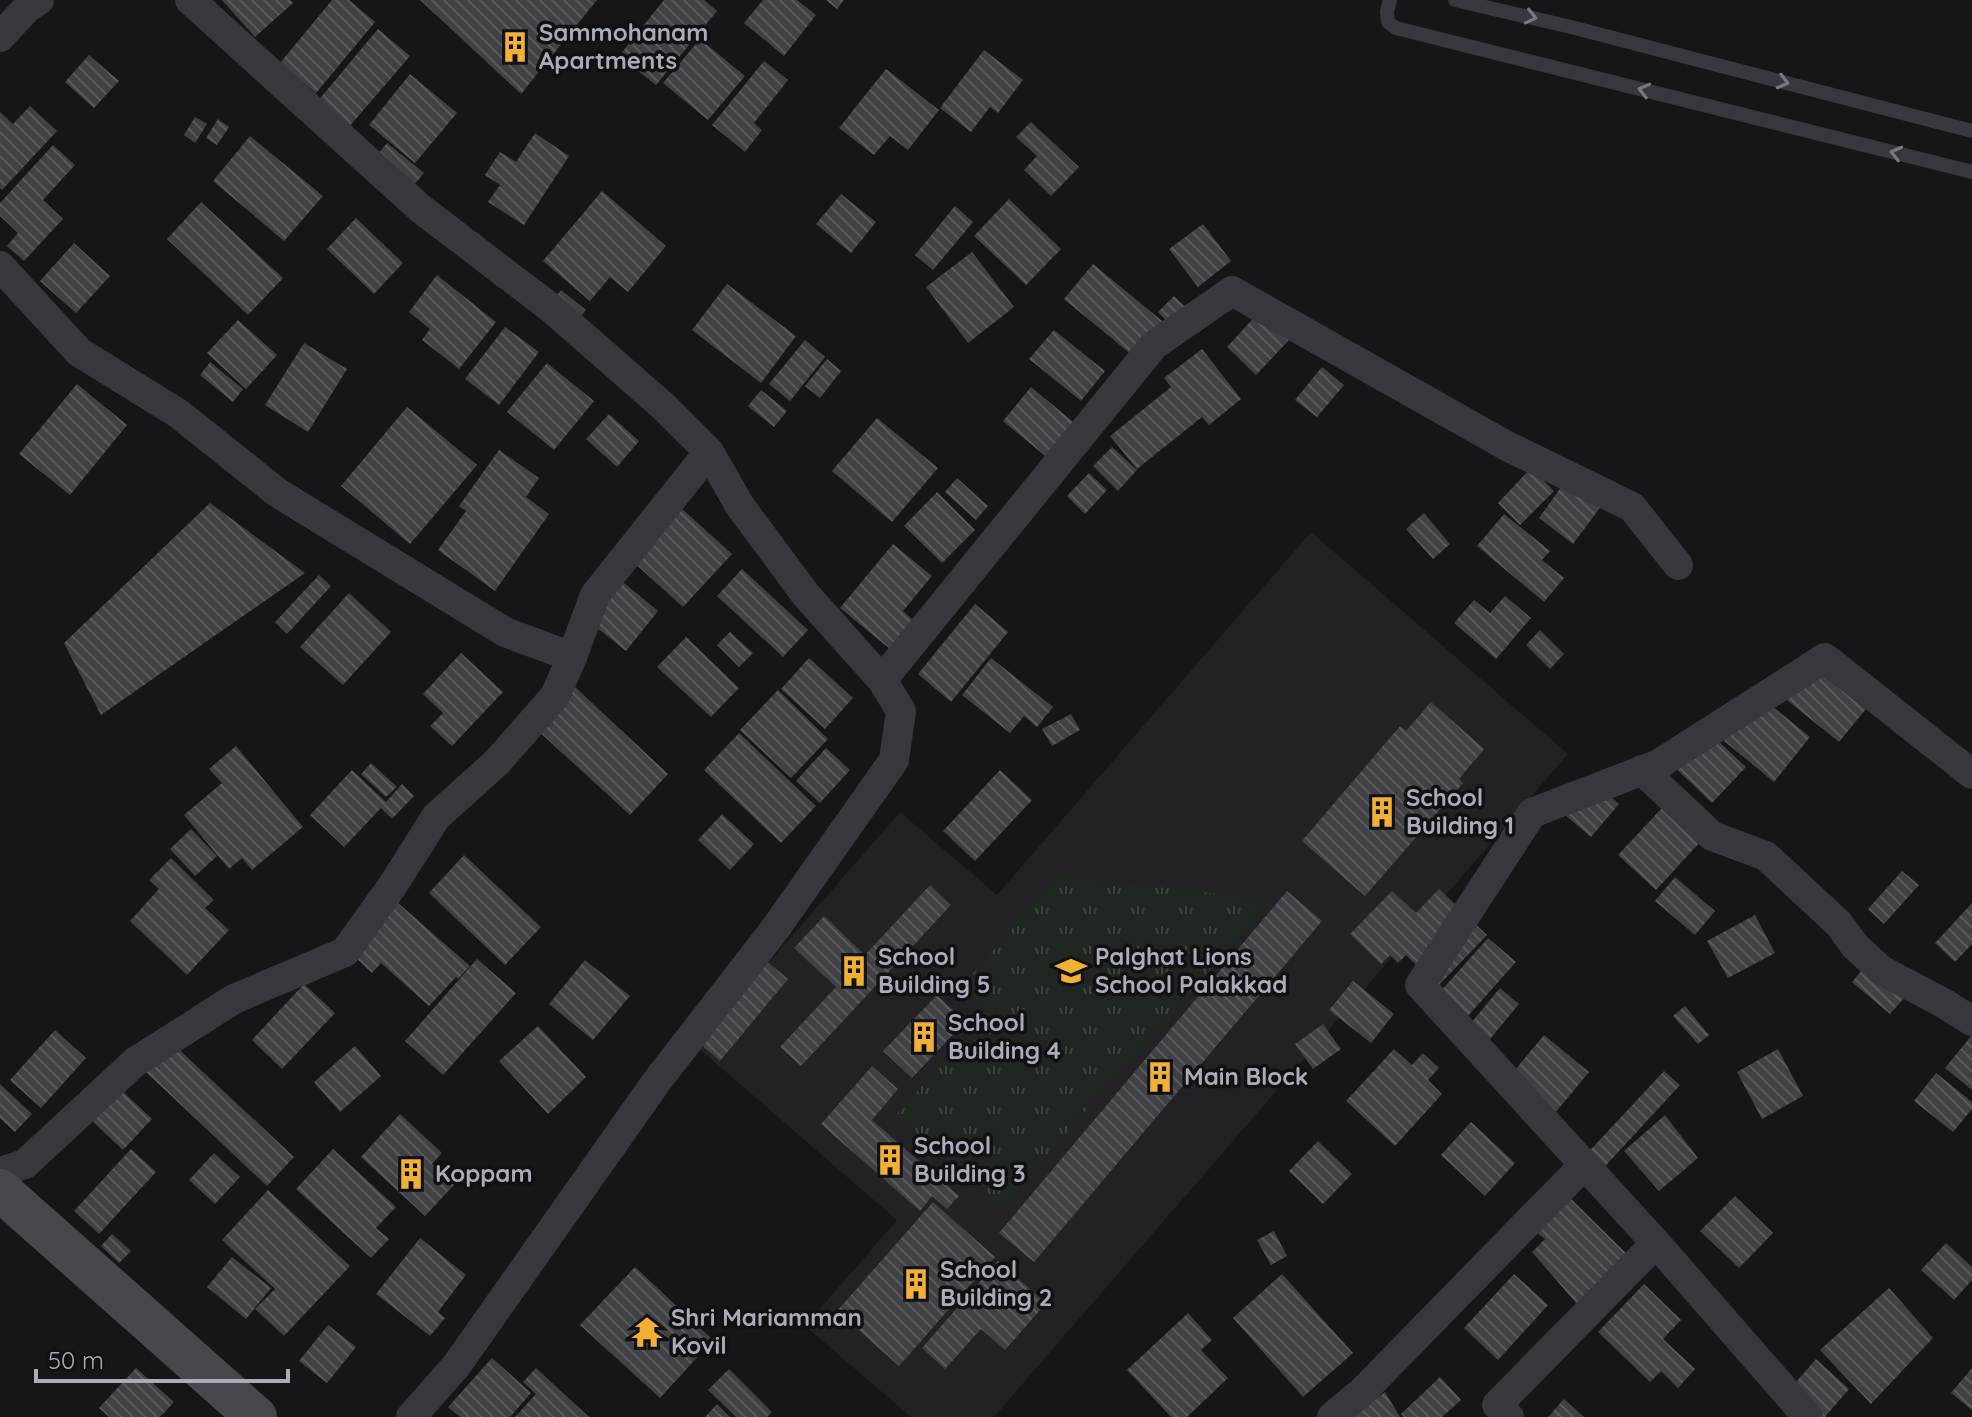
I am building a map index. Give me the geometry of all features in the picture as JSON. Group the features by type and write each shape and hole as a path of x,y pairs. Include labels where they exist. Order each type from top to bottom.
{"street":[{"path":"0,37 27,8 39,0"},
{"path":"190,0 421,209 551,308 663,406 709,452 740,506 796,582 882,680 901,711 894,760 775,929 657,1081 456,1366 411,1417"},
{"path":"0,266 79,352 179,414 278,493 505,632 572,657"},
{"path":"882,680 1154,345 1232,291 1507,446 1632,507 1678,565"},
{"path":"0,1172 25,1164 135,1062 209,1014 234,999 345,952 436,817 497,762 555,696 595,595 709,452"},
{"path":"1808,1417 1656,1243 1420,985 1532,813 1659,764 1825,658 1972,774"},
{"path":"1642,770 1712,836 1766,856 1839,924 1855,946 1881,970 1972,1021"},
{"path":"1332,1417 1363,1391 1584,1165"},
{"path":"0,1190 256,1417"},
{"path":"1509,1417 1497,1405 1656,1243"}],"lane":[{"path":"1390,0 1388,22 1396,28 1972,172"},
{"path":"1455,0 1972,131"}],"shaded area":[{"name":"Palghat Lions School Palakkad","path":"1311,532 1568,754 994,1417 911,1417 805,1326 897,1220 696,1046 900,812 997,895"}],"green space":[{"path":"1059,876 1271,900 1001,1207 896,1115 986,1013 959,989"}],"building":[{"path":"222,0 290,0 293,3 255,37"},
{"path":"332,0 349,0 375,22 316,93 280,63"},
{"name":"Sammohanam Apartments","path":"420,0 597,0 521,94"},
{"path":"664,0 704,0 717,11 656,85 619,56"},
{"path":"763,0 797,0 816,15 784,56 744,23"},
{"path":"826,0 844,0 837,9"},
{"path":"378,29 410,56 348,128 317,102"},
{"path":"700,39 745,76 708,120 663,83"},
{"path":"984,50 1023,80 998,113 990,107 971,132 940,108"},
{"path":"89,55 119,81 94,108 65,82"},
{"path":"764,61 788,80 754,123 762,130 745,152 712,125"},
{"path":"886,69 939,110 908,150 890,136 874,155 839,128"},
{"path":"410,74 457,113 415,163 369,125"},
{"path":"30,106 57,131 2,190 0,112 13,124"},
{"path":"195,117 207,124 195,143 184,135"},
{"path":"218,119 229,127 217,145 206,138"},
{"path":"1031,122 1079,167 1051,196 1024,170 1037,156 1016,137"},
{"path":"535,133 569,156 524,225 488,202 500,185 485,175 500,152 516,162"},
{"path":"250,136 323,196 284,241 213,181"},
{"path":"387,143 424,173 409,191 372,161"},
{"path":"53,145 75,165 43,200 63,219 24,261 7,246 18,233 0,216 0,203"},
{"path":"602,191 666,246 628,292 610,277 590,301 543,261"},
{"path":"841,194 876,222 851,253 816,224"},
{"path":"1009,199 1061,249 1026,285 974,236"},
{"path":"201,202 283,278 248,315 167,239"},
{"path":"955,206 973,222 933,270 915,255"},
{"path":"356,218 403,263 374,294 327,249"},
{"path":"1203,224 1231,261 1198,287 1169,249"},
{"path":"74,243 110,276 76,313 40,281"},
{"path":"972,252 1014,307 968,343 926,287"},
{"path":"1093,264 1167,325 1138,360 1064,299"},
{"path":"437,275 496,322 459,369 422,340 430,329 409,312"},
{"path":"727,284 796,336 761,383 692,330"},
{"path":"561,290 586,310 574,325 549,305"},
{"path":"1174,296 1191,312 1174,329 1158,312"},
{"path":"1260,311 1290,339 1256,375 1227,347"},
{"path":"238,320 277,355 246,389 207,353"},
{"path":"505,327 539,352 499,405 465,379"},
{"path":"1054,330 1105,371 1081,401 1029,359"},
{"path":"805,340 825,357 790,401 769,384"},
{"path":"304,343 347,369 308,432 265,405"},
{"path":"1202,349 1241,399 1209,425 1202,417 1137,469 1110,436 1171,387 1164,378"},
{"path":"827,359 841,371 820,398 805,386"},
{"path":"210,362 243,389 233,402 200,375"},
{"path":"547,363 594,401 554,450 507,412"},
{"path":"1322,367 1344,385 1317,417 1295,400"},
{"path":"77,384 127,425 70,495 19,454"},
{"path":"1031,387 1083,430 1055,464 1003,421"},
{"path":"761,390 787,411 774,427 748,406"},
{"path":"407,407 477,465 410,544 341,486"},
{"path":"609,414 639,441 617,467 586,439"},
{"path":"877,418 938,468 892,522 832,471"},
{"path":"1112,447 1137,470 1118,491 1093,466"},
{"path":"499,450 539,478 526,497 549,514 495,591 438,550 466,511 459,506"},
{"path":"1531,468 1554,491 1520,525 1498,503"},
{"path":"1089,473 1107,490 1085,514 1067,496"},
{"path":"957,478 988,506 976,520 945,492"},
{"path":"1567,479 1602,505 1573,544 1539,518"},
{"path":"937,492 975,530 942,563 904,526"},
{"path":"670,498 732,554 683,607 621,551"},
{"path":"210,503 305,573 101,715 64,643"},
{"path":"1424,513 1450,544 1433,559 1406,529"},
{"path":"1504,514 1550,551 1542,560 1564,578 1544,602 1477,546"},
{"path":"893,544 932,576 903,611 914,621 890,649 840,608"},
{"path":"742,569 808,630 783,657 717,596"},
{"path":"319,575 331,586 287,634 275,622"},
{"path":"618,578 658,611 626,651 586,619"},
{"path":"349,593 391,632 343,685 300,647"},
{"path":"1505,596 1531,618 1496,659 1454,623 1474,600 1490,613"},
{"path":"975,604 1008,632 951,702 918,674"},
{"path":"1540,630 1564,654 1550,669 1526,645"},
{"path":"730,632 753,653 739,667 717,645"},
{"path":"686,637 739,688 711,717 657,667"},
{"path":"461,653 503,692 452,746 430,726 443,713 423,694"},
{"path":"809,658 853,698 825,729 781,689"},
{"path":"991,658 1053,707 1037,727 1024,716 1010,733 962,695"},
{"path":"1808,664 1866,709 1839,742 1782,696"},
{"path":"574,686 668,774 630,815 535,728"},
{"path":"778,690 828,739 791,778 740,730"},
{"path":"1761,697 1810,737 1774,782 1724,741"},
{"name":"School Building 1","path":"1431,702 1484,749 1459,779 1463,783 1365,896 1302,841 1400,726 1406,731"},
{"path":"1071,714 1080,730 1052,746 1042,729"},
{"path":"1703,727 1746,767 1712,803 1670,763"},
{"path":"739,733 816,806 781,843 704,770"},
{"path":"236,746 303,827 252,870 242,858 229,869 184,815 222,783 209,769"},
{"path":"826,748 850,770 820,803 796,781"},
{"path":"371,763 397,787 386,797 361,774"},
{"path":"352,770 386,802 402,784 414,796 392,819 381,808 344,847 310,815"},
{"path":"1000,770 1032,800 975,861 943,831"},
{"path":"1593,782 1619,804 1591,837 1565,815"},
{"path":"1663,807 1701,841 1656,890 1618,855"},
{"path":"722,814 754,844 730,870 698,840"},
{"path":"191,829 217,856 195,876 170,849"},
{"path":"464,855 541,927 505,965 429,893"},
{"path":"171,858 214,900 205,908 229,930 187,975 130,921 159,889 149,880"},
{"path":"1902,871 1919,885 1884,924 1868,909"},
{"path":"1675,877 1715,911 1695,935 1655,901"},
{"name":"School Building 5","path":"930,885 951,905 801,1066 780,1047 836,987 794,948 824,916 865,955"},
{"path":"1439,889 1487,935 1438,986 1406,955 1398,963 1390,955 1381,964 1350,934 1392,891 1416,913"},
{"name":"Main Block","path":"1287,891 1322,921 1034,1262 999,1233"},
{"path":"398,903 470,966 429,1006 381,963 372,973 352,954"},
{"path":"1972,903 1972,944 1955,962 1935,943"},
{"path":"1755,915 1775,953 1728,978 1707,941"},
{"path":"1488,938 1516,962 1467,1017 1440,992"},
{"path":"1878,951 1916,984 1890,1014 1852,982"},
{"path":"477,959 516,993 443,1075 405,1041"},
{"path":"585,960 630,996 593,1040 549,1004"},
{"path":"765,960 788,979 720,1061 698,1042"},
{"path":"1353,981 1394,1014 1371,1043 1329,1010"},
{"path":"304,984 335,1013 282,1069 252,1040"},
{"path":"1500,988 1519,1004 1490,1039 1471,1023"},
{"name":"School Building 4","path":"937,995 965,1022 912,1078 883,1051"},
{"path":"1685,1006 1709,1035 1698,1044 1673,1016"},
{"path":"1323,1024 1341,1049 1313,1069 1295,1044"},
{"path":"538,1026 586,1077 548,1114 499,1061"},
{"path":"55,1030 86,1058 41,1108 10,1080"},
{"path":"1544,1035 1589,1072 1555,1113 1510,1076"},
{"path":"1972,1035 1972,1090 1945,1068"},
{"path":"172,1043 294,1157 267,1186 145,1071"},
{"path":"355,1046 381,1076 340,1112 314,1082"},
{"path":"1394,1049 1412,1065 1423,1053 1439,1068 1428,1080 1442,1094 1395,1146 1346,1101"},
{"path":"1778,1049 1803,1096 1762,1119 1737,1072"},
{"name":"School Building 3","path":"872,1066 898,1089 872,1120 959,1196 947,1209 932,1196 920,1211 821,1124"},
{"path":"1664,1071 1680,1085 1598,1174 1582,1159"},
{"path":"1936,1073 1972,1102 1972,1109 1953,1132 1914,1101"},
{"path":"0,1084 32,1114 15,1132 0,1118"},
{"path":"118,1087 152,1119 123,1150 89,1118"},
{"name":"Koppam","path":"400,1114 442,1153 432,1164 454,1185 425,1216 361,1157"},
{"path":"1665,1115 1698,1158 1659,1191 1624,1151"},
{"path":"1471,1122 1515,1163 1485,1196 1441,1155"},
{"path":"1318,1141 1352,1174 1323,1204 1289,1171"},
{"path":"131,1149 156,1172 99,1234 74,1211"},
{"path":"333,1149 396,1207 376,1228 389,1239 371,1258 296,1189"},
{"path":"214,1153 240,1177 215,1204 189,1180"},
{"path":"268,1190 350,1266 284,1336 255,1309 275,1289 222,1240"},
{"path":"1568,1196 1632,1259 1577,1304 1532,1252 1545,1239 1534,1230"},
{"path":"1735,1196 1773,1233 1739,1268 1700,1231"},
{"name":"School Building 2","path":"933,1202 995,1257 899,1366 837,1311"},
{"path":"1274,1231 1287,1256 1271,1265 1257,1240"},
{"path":"112,1234 131,1251 119,1263 101,1246"},
{"path":"420,1238 466,1275 438,1312 445,1318 430,1336 376,1294"},
{"path":"1946,1243 1972,1267 1972,1280 1954,1300 1921,1270"},
{"path":"232,1257 271,1288 246,1319 207,1287"},
{"path":"998,1261 1046,1303 1005,1350 981,1329 945,1369 922,1348"},
{"name":"Shri Mariamman Kovil","path":"635,1267 713,1340 660,1398 580,1325"},
{"path":"1282,1274 1353,1353 1303,1397 1233,1318"},
{"path":"1514,1274 1548,1305 1498,1360 1464,1328"},
{"path":"1644,1284 1681,1320 1663,1339 1695,1369 1678,1388 1661,1371 1650,1382 1598,1332"},
{"path":"1889,1288 1933,1338 1871,1404 1820,1350"},
{"path":"1188,1313 1212,1340 1201,1350 1228,1378 1187,1417 1171,1417 1127,1370"},
{"path":"328,1325 356,1347 327,1383 299,1361"},
{"path":"492,1358 531,1393 510,1417 460,1417 448,1407"},
{"path":"1816,1359 1849,1389 1825,1417 1821,1417 1790,1389"},
{"path":"136,1368 174,1402 160,1417 109,1417 99,1408"},
{"path":"536,1368 589,1417 515,1417 536,1394 523,1382"},
{"path":"1972,1368 1972,1410 1951,1393"},
{"path":"729,1369 772,1412 767,1417 736,1417 708,1390"},
{"path":"1440,1377 1461,1400 1442,1417 1404,1417 1401,1414"},
{"path":"1385,1392 1400,1417 1351,1417"},
{"path":"1564,1399 1584,1417 1548,1417"},
{"path":"717,1404 730,1417 705,1417"}],"place":[{"name":"Sammohanam Apartments","path":"515,47"},
{"name":"School Building 1","path":"1382,812"},
{"name":"School Building 5","path":"854,971"},
{"name":"Palghat Lions School Palakkad","path":"1071,971"},
{"name":"School Building 4","path":"924,1037"},
{"name":"Main Block","path":"1160,1077"},
{"name":"School Building 3","path":"890,1160"},
{"name":"Koppam","path":"411,1174"},
{"name":"School Building 2","path":"916,1284"},
{"name":"Shri Mariamman Kovil","path":"647,1332"}]}
